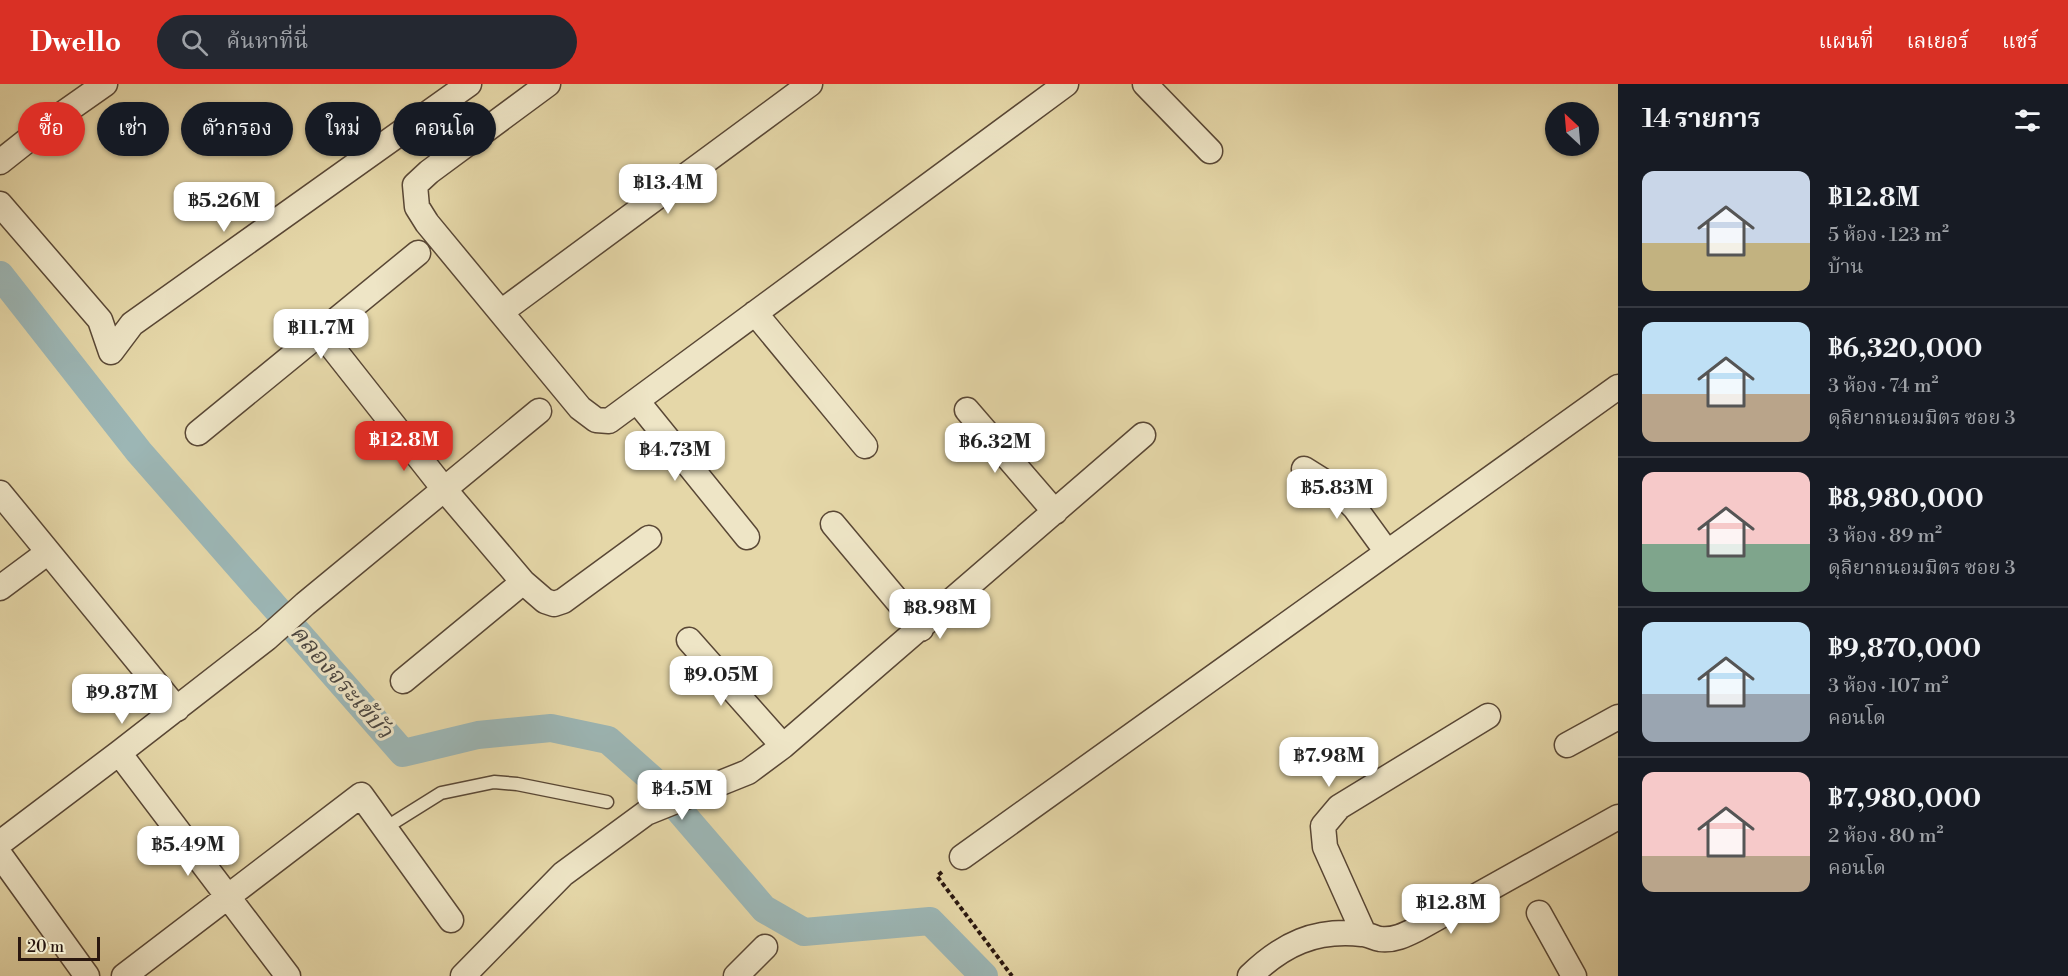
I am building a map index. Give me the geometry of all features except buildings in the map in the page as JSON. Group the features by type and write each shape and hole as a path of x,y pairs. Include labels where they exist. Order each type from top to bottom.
{"street":[{"path":"0,162 48,124 105,84"},
{"path":"0,204 100,320 111,352 132,324 469,84"},
{"path":"548,84 429,172 415,185 417,207 427,223 579,408 596,420 609,421 1066,84"},
{"path":"501,312 810,84"},
{"path":"1146,84 1210,151"},
{"path":"198,433 417,253"},
{"path":"755,313 865,446"},
{"path":"321,333 444,489 523,582 545,600 554,603 563,601 649,538"},
{"path":"962,857 1618,387"},
{"path":"636,401 747,537"},
{"path":"967,410 1054,512"},
{"path":"0,843 267,638 539,411"},
{"path":"463,976 563,874 646,813 748,772 783,746 1143,435"},
{"path":"1304,469 1336,489 1354,508 1387,552"},
{"path":"0,493 177,709"},
{"path":"833,524 921,628"},
{"path":"0,588 47,553"},
{"path":"403,681 523,582"},
{"path":"689,640 783,746"},
{"path":"1364,934 1325,847 1323,825 1339,807 1488,716"},
{"path":"1566,746 1618,717"},
{"path":"119,753 288,976"},
{"path":"124,976 361,795 451,920"},
{"path":"1250,976 1277,952 1300,940 1331,933 1364,934 1380,939 1398,938 1618,817"},
{"path":"0,855 87,976"},
{"path":"1539,913 1574,976"},
{"path":"736,976 765,947"}],"lane":[{"path":"386,828 441,793 494,782 517,784 607,802"}],"path":[{"path":"962,857 937,876 1012,976"}],"waterway":[{"name":"คลองจระเข้บัว","path":"0,275 139,452 403,753 478,735 551,728 608,740 654,781 764,909 804,932 930,921 984,976"}]}
